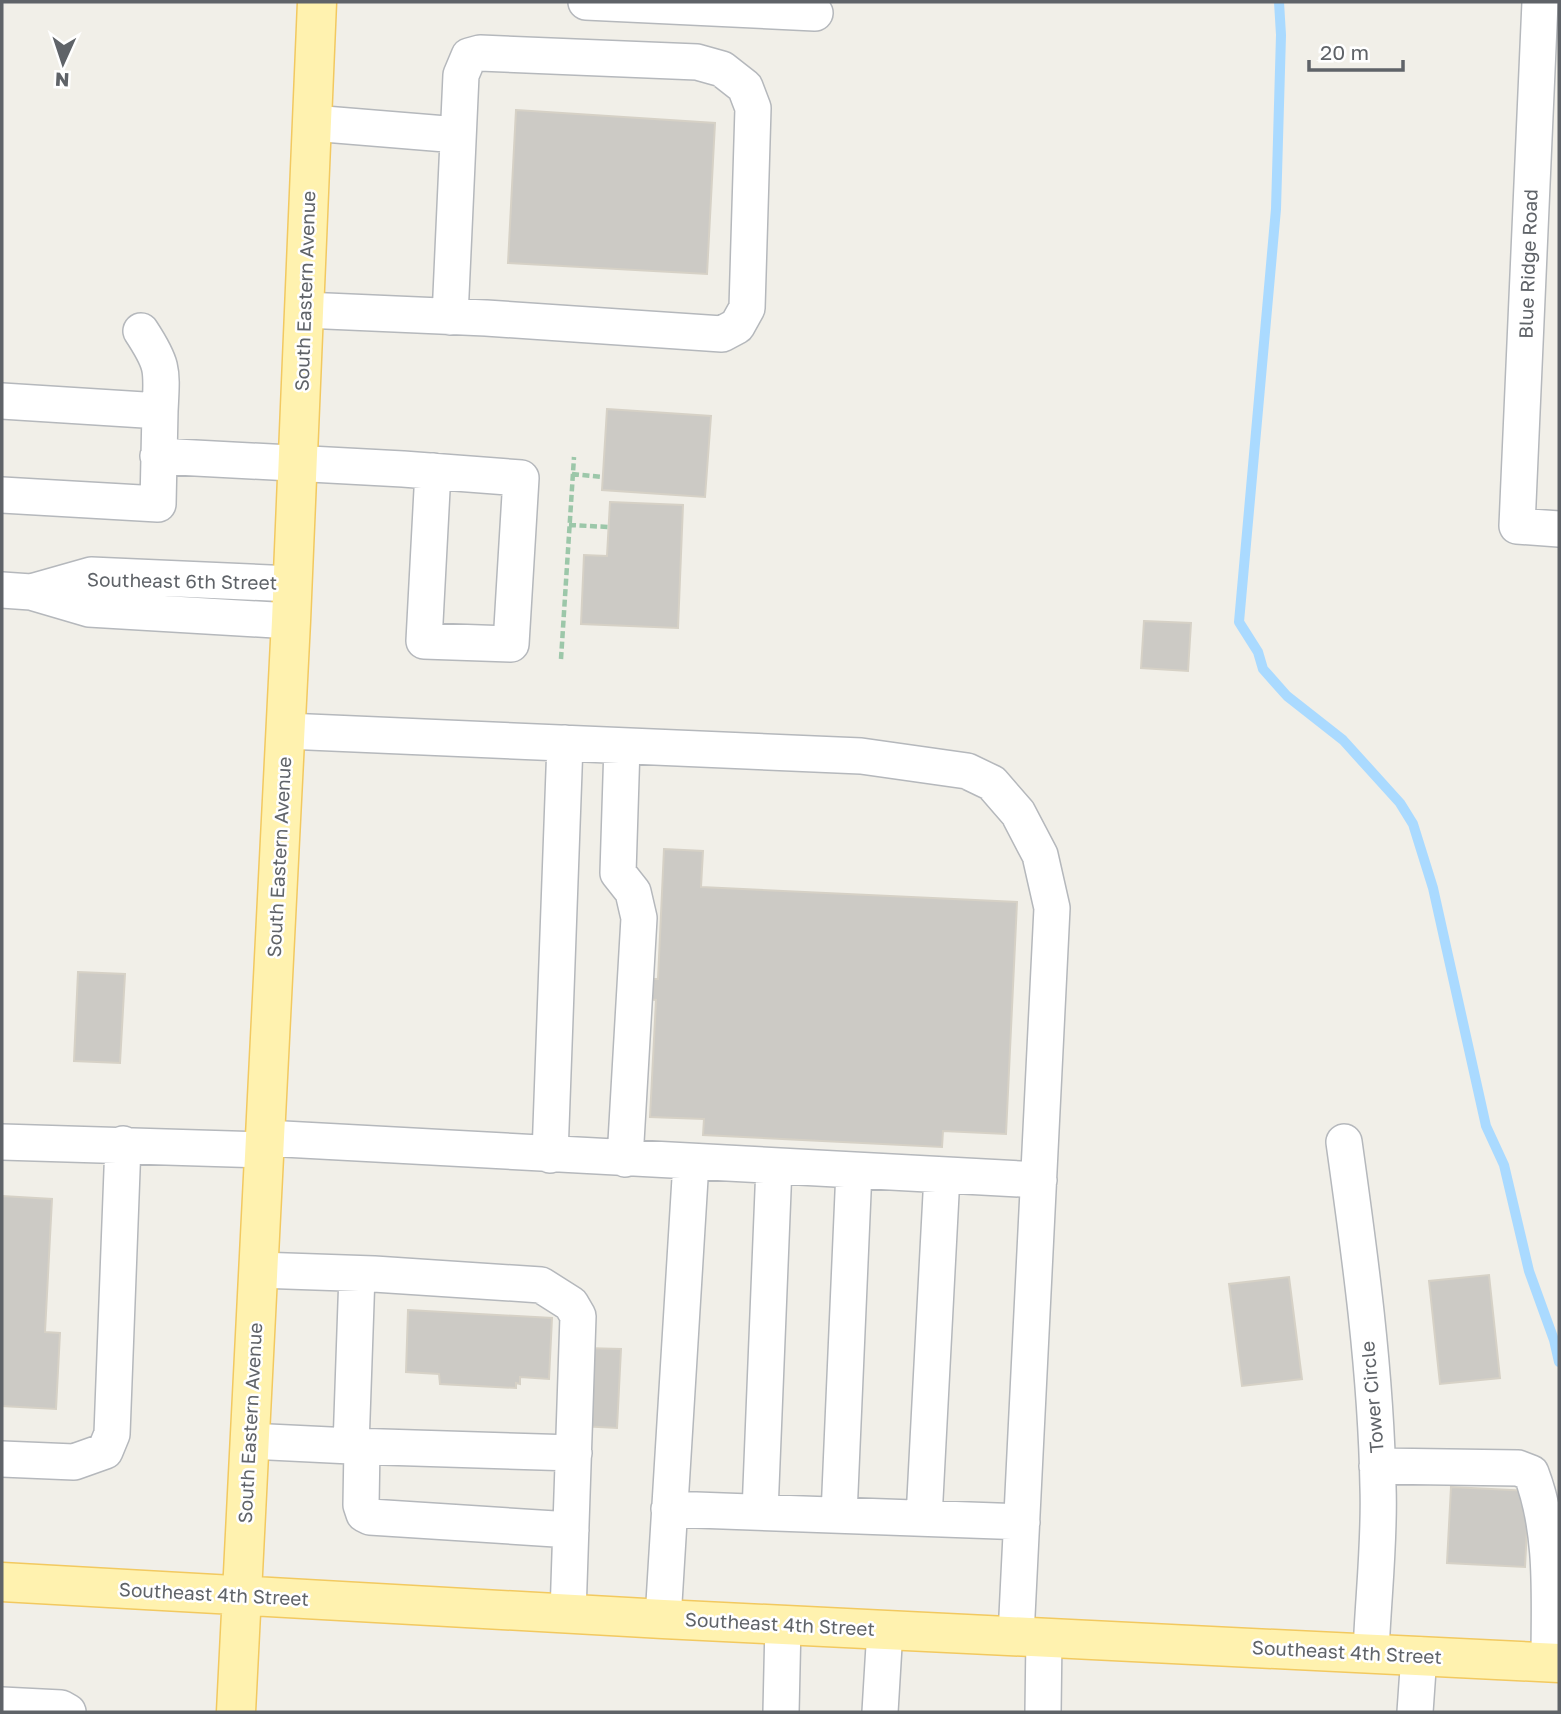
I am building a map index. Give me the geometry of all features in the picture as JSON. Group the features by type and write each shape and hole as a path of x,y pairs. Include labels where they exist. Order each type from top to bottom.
{"main road":[{"name":"South Eastern Avenue","path":"236,1712 291,621 317,2"},
{"name":"Southeast 4th Street","path":"2,1582 663,1619 1554,1663"}],"street":[{"path":"586,2 739,6 816,13"},
{"name":"Blue Ridge Road","path":"1540,2 1546,147 1517,526 1559,529"},
{"path":"304,310 722,334 737,326 747,308 753,108 745,86 722,69 697,62 480,53 469,56 461,75 450,317"},
{"path":"312,123 458,135"},
{"path":"2,495 158,504 162,377 159,358 141,331"},
{"path":"2,401 160,411"},
{"path":"158,456 433,471 521,478 512,644 424,640 433,471"},
{"name":"Southeast 6th Street","path":"17,591 91,575 292,584"},
{"name":"Southeast 6th Street","path":"17,591 89,609 291,621"},
{"path":"285,730 861,757 967,771 992,783 1018,813 1040,855 1052,908 1021,1522 1030,1636 1043,1712"},
{"path":"550,1155 565,743"},
{"path":"622,746 618,873 633,892 639,918 625,1159"},
{"path":"560,871 618,873"},
{"path":"2,1142 265,1144 550,1155 1039,1180"},
{"name":"Tower Circle","path":"1344,1142 1355,1218 1373,1391 1379,1490 1371,1653"},
{"path":"2,1459 74,1462 105,1451 112,1434 123,1144"},
{"path":"663,1619 691,1162"},
{"path":"760,1512 774,1166"},
{"path":"839,1515 854,1170"},
{"path":"924,1518 942,1175"},
{"path":"258,1270 541,1285 571,1304 578,1316 568,1614"},
{"path":"357,1274 357,1446 364,1514 370,1517 571,1530"},
{"path":"250,1441 574,1453"},
{"path":"1377,1466 1518,1468 1531,1473 1539,1493 1550,1561 1554,1663"},
{"path":"669,1509 1021,1522"},
{"path":"781,1712 783,1624"},
{"path":"880,1712 885,1629"},
{"path":"1415,1712 1419,1655"},
{"path":"2,1705 61,1709 68,1712"}],"path":[{"path":"561,659 574,457"},
{"path":"572,474 603,477"},
{"path":"569,525 609,527"}],"building":[{"path":"516,110 715,123 707,274 508,263"},
{"path":"607,409 711,416 705,497 602,490"},
{"path":"610,502 683,505 678,628 581,624 584,555 607,556"},
{"path":"1144,621 1191,623 1188,671 1141,668"},
{"path":"664,849 703,851 701,887 1017,902 1006,1134 943,1131 942,1147 703,1135 704,1119 650,1117 656,1000 645,999 646,979 658,979"},
{"path":"78,972 125,974 120,1063 74,1061"},
{"path":"2,1196 52,1199 45,1332 60,1333 56,1409 2,1406"},
{"path":"1489,1275 1500,1378 1440,1384 1429,1281"},
{"path":"1289,1277 1302,1379 1242,1386 1229,1284"},
{"path":"408,1310 552,1318 549,1379 520,1377 520,1384 516,1383 516,1388 440,1384 439,1374 406,1372"},
{"path":"584,1348 621,1349 617,1428 580,1426"},
{"path":"1451,1487 1529,1491 1525,1567 1447,1563"}],"waterway":[{"path":"1279,2 1281,35 1276,209 1239,622 1258,652 1263,669 1287,696 1343,740 1400,803 1413,824 1433,888 1486,1126 1504,1165 1529,1271 1554,1340 1559,1362"}]}
